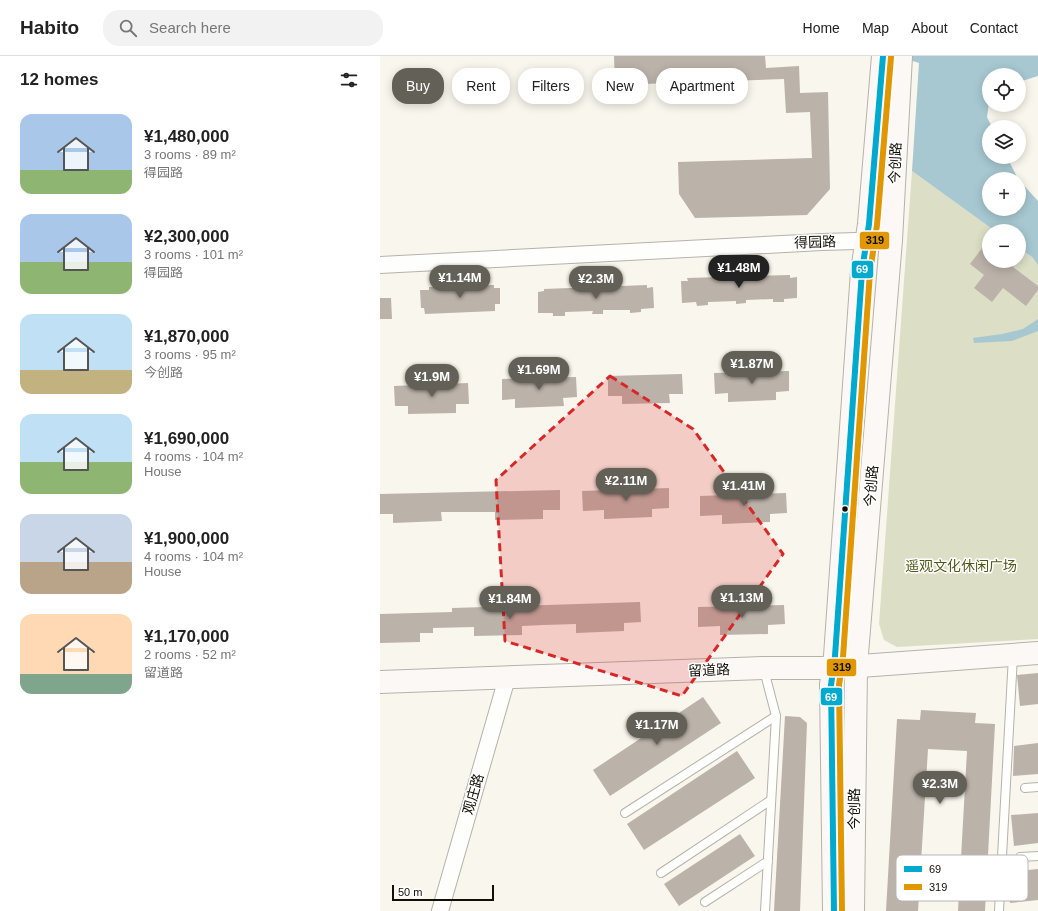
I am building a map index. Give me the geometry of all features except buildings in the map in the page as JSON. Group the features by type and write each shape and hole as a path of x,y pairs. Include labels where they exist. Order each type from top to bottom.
{"main road":[{"name":"今创路","path":"853,911 856,666 891,240 892,58"},
{"name":"今创路","path":"834,911 831,685 836,648 862,271 892,58"},
{"name":"留道路","path":"380,682 764,668 833,668 1038,653"}],"street":[{"name":"得园路","path":"380,265 866,240 891,240"},
{"name":"观庄路","path":"440,911 507,678"}],"lane":[{"path":"1002,855 1013,655"},
{"path":"764,668 776,716 765,911"},
{"path":"625,813 776,716"},
{"path":"1025,788 1038,787"},
{"path":"661,873 771,800"},
{"path":"1028,857 1038,856"},
{"path":"705,902 768,861"},
{"path":"999,911 1000,901"}],"highlighted area":[{"path":"610,376 693,429 783,554 682,696 505,641 496,480"}],"green space":[{"name":"遥观文化休闲广场","path":"912,171 985,224 982,224 982,268 1026,268 1026,253 1032,257 1038,265 1038,639 897,647 884,640 879,624"}],"water":[{"path":"896,56 1038,56 1038,76 1026,80 1026,68 982,68 982,112 988,112 988,120 982,120 982,164 1010,164 1014,172 982,172 982,216 1026,216 1026,188 1038,201 1038,265 1032,257 1026,253 1026,224 985,224 912,171 919,63"},
{"path":"1038,319 1038,331 1012,341 974,343 973,338 1002,334 1023,329"}],"transit line":[{"name":"69","path":"834,911 831,685 835,656 862,271 869,224 883,56"},
{"name":"319","path":"842,911 839,685 843,657 870,272 877,225 891,57"}]}
